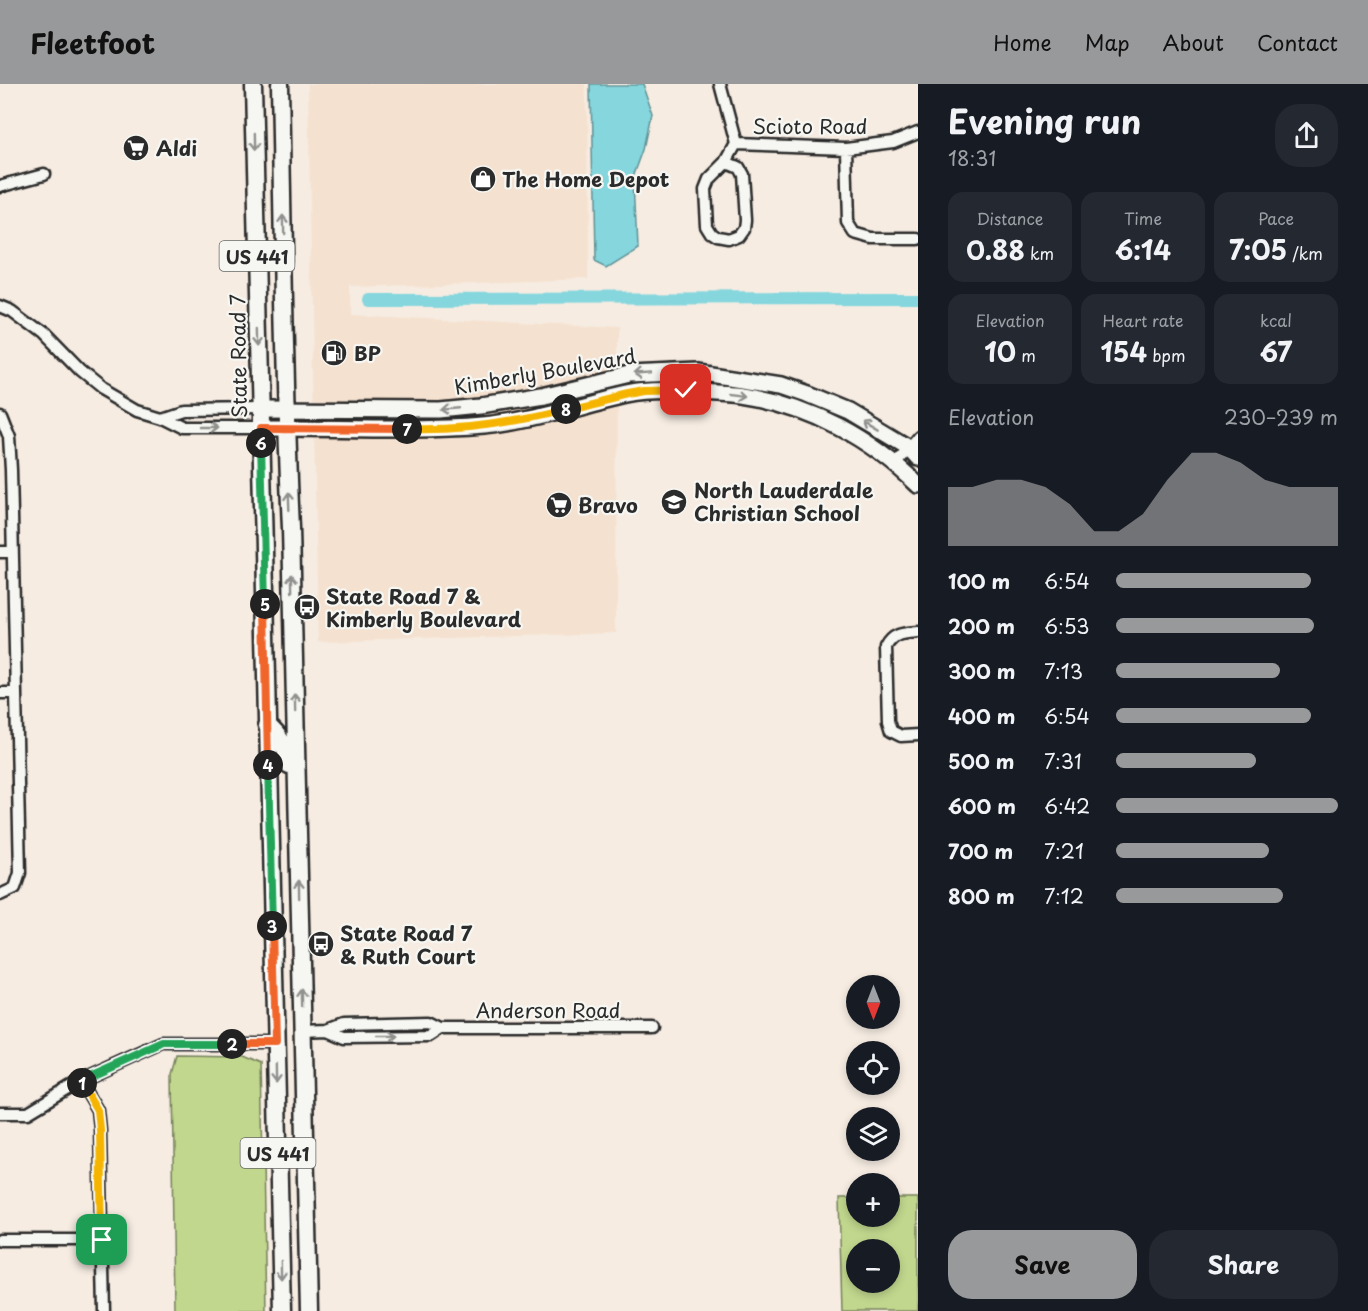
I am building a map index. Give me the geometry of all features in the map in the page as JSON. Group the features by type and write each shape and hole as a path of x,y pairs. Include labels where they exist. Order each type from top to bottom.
{"main road":[{"name":"State Road 7","path":"253,84 282,1311"},
{"name":"US 441","path":"280,84 286,326 285,409 309,1311"},
{"path":"267,725 286,747 297,798"},
{"path":"275,995 284,1014 302,1031"},
{"path":"275,1044 292,1059 304,1096"}],"street":[{"path":"720,84 736,144 726,162 709,178 705,189 707,225 712,234 729,239 739,235 744,228 745,220 742,174 738,167 726,162"},
{"name":"Scioto Road","path":"736,144 846,148 892,142 918,132"},
{"path":"846,148 848,223 855,234 873,239 918,239"},
{"path":"0,186 44,174"},
{"name":"Kimberly Boulevard","path":"0,306 12,311 44,335 80,372 101,389 137,410 160,417 182,428 421,429 485,426 543,415 627,394 644,391 686,390 745,395 804,410 840,427 896,463 918,485"},
{"name":"Kimberly Boulevard","path":"160,417 181,410 441,410 542,396 628,375 698,372 781,385 848,411 915,447"},
{"path":"0,413 9,436 11,470 20,873 15,888 0,895"},
{"path":"896,463 915,447"},
{"path":"0,552 12,552"},
{"path":"918,633 901,633 889,640 886,647 888,721 891,730 901,736 918,735"},
{"path":"0,693 16,693"},
{"name":"Anderson Road","path":"302,1031 327,1030 344,1037 431,1036 443,1028 652,1028"},
{"path":"0,1113 28,1113 81,1081 164,1044 275,1044"},
{"path":"81,1081 98,1110 104,1311"},
{"path":"0,1240 102,1240"}],"shaded area":[{"path":"308,84 587,84 588,279 350,287 350,314 617,328 616,633 318,642"}],"green space":[{"path":"177,1056 242,1057 261,1065 266,1311 175,1311 172,1074"},
{"path":"839,1198 846,1198 846,1227 900,1227 900,1198 918,1198 918,1311 842,1311"}],"water":[{"path":"591,84 642,84 653,116 646,149 635,179 638,246 606,266 594,260"}],"waterway":[{"path":"368,299 918,298"}],"place":[{"name":"Aldi","path":"136,148"},
{"name":"The Home Depot","path":"483,179"},
{"name":"BP","path":"334,353"},
{"name":"North Lauderdale Christian School","path":"674,502"},
{"name":"Bravo","path":"559,505"},
{"name":"State Road 7 & Kimberly Boulevard","path":"307,607"},
{"name":"State Road 7 & Ruth Court","path":"321,944"}],"route":[{"path":"102,1240 98,1110 81,1081 164,1044 275,1044 261,428 421,429 485,426 512,422 627,394 644,391 686,390"}]}
